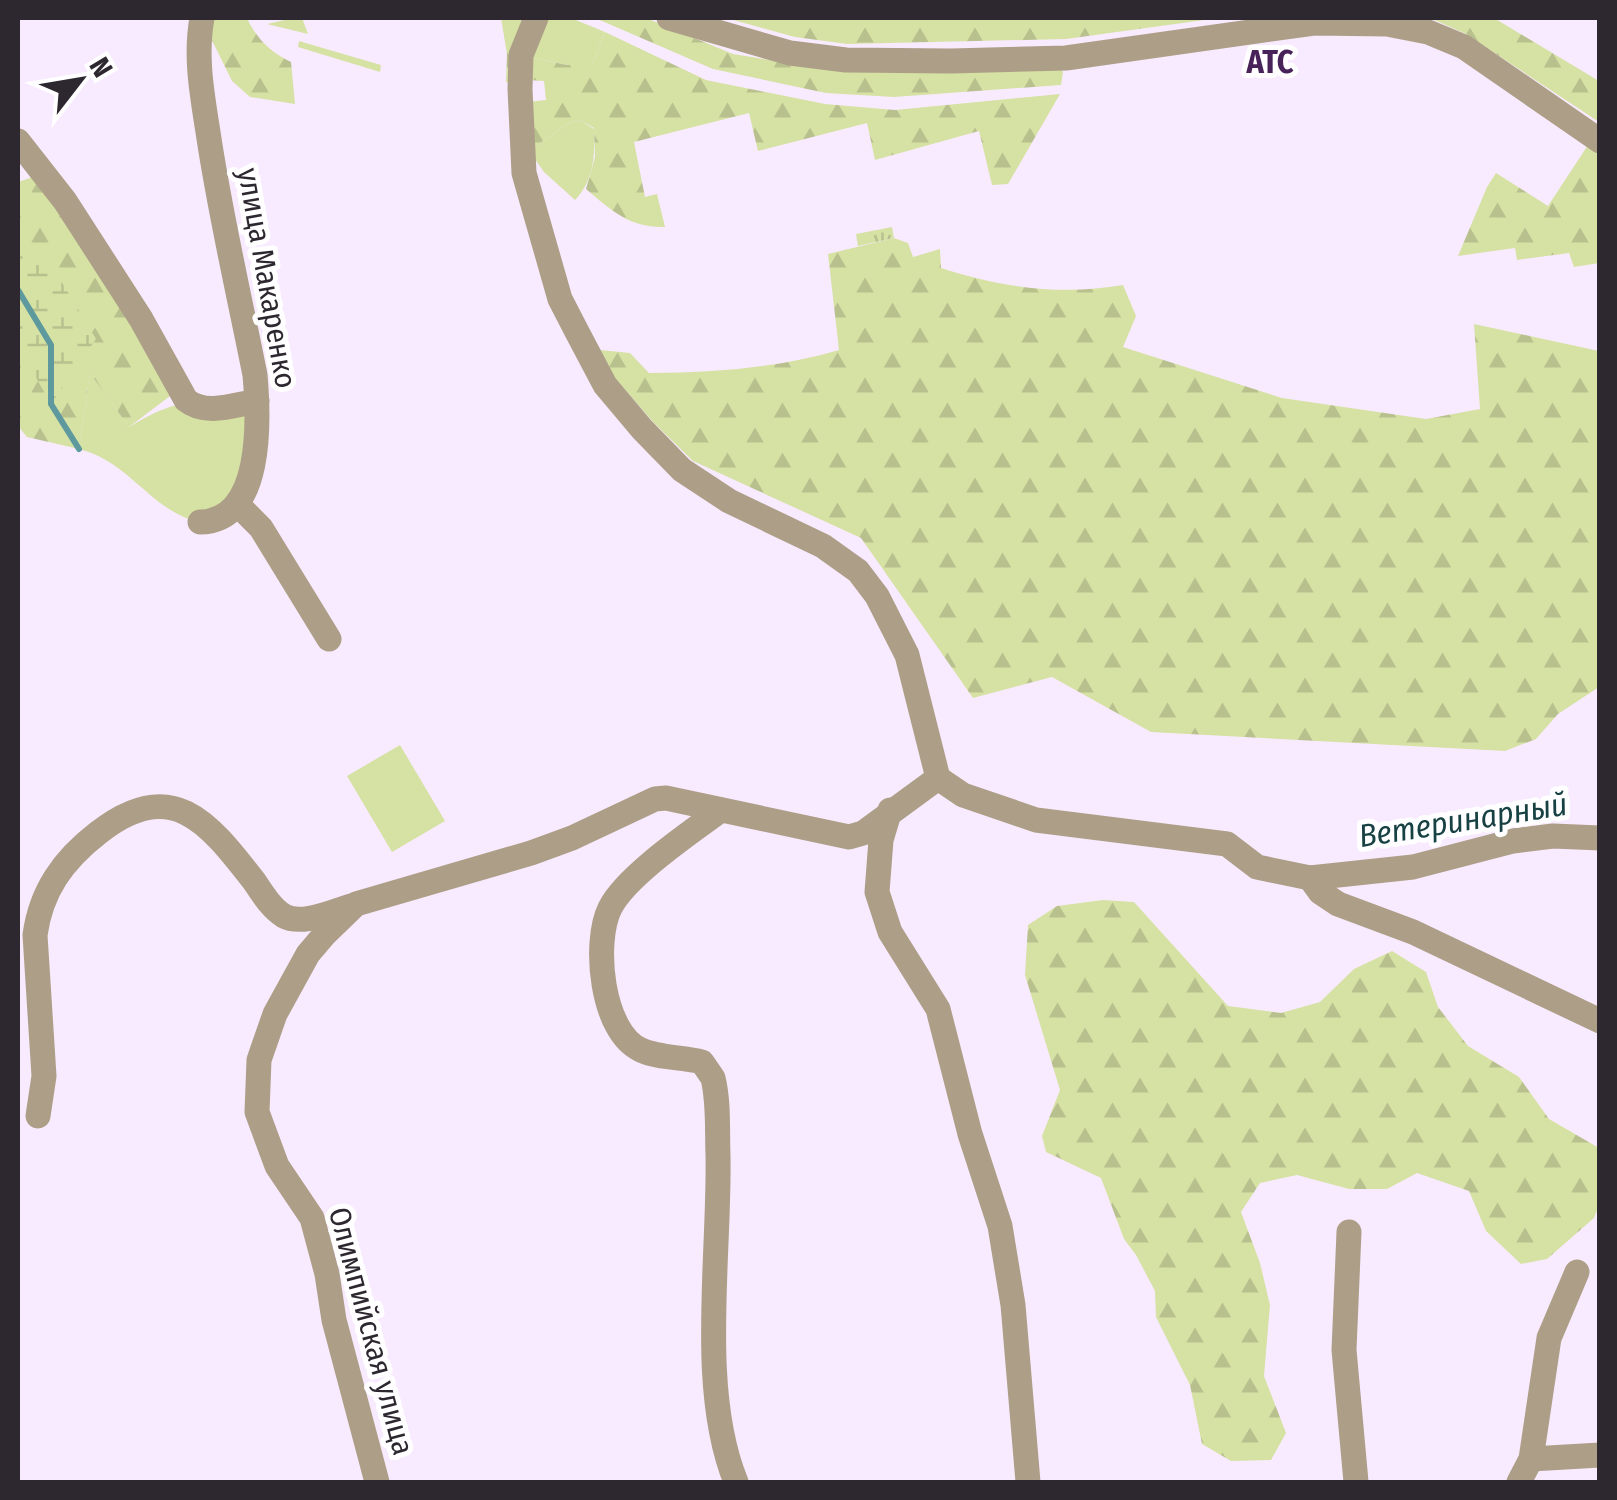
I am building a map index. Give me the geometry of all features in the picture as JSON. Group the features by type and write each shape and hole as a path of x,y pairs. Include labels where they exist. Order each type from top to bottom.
{"street":[{"name":"улица Макаренко","path":"202,18 198,43 200,78 214,178 257,401 252,462 238,505"},
{"path":"536,18 522,55 524,173 560,299 606,384 682,470 729,501 823,546 858,571 877,596 907,655 938,778 962,795 1036,820 1227,844 1258,867 1310,878 1413,867 1513,840 1553,836 1600,838"},
{"path":"668,18 790,52 846,60 951,61 1066,58 1314,23 1387,24 1428,32 1464,46 1600,141"},
{"path":"18,141 66,200 141,319 186,400 206,409 257,401"},
{"path":"200,522 228,516 238,505 262,528 329,639"},
{"name":"Олимпийская улица","path":"377,1482 334,1320 312,1218 277,1166 257,1112 259,1060 290,984 324,934 356,904 531,853 655,799 666,798 850,837 938,778"},
{"path":"38,1116 44,1076 37,917 54,878 74,851 106,827 143,809 165,806 184,810 204,822 287,918 298,920 356,904"},
{"path":"720,810 664,853 611,906 603,932 602,970 611,1014 625,1038 641,1050 702,1062 713,1078 719,1211 714,1379 724,1450 736,1482"},
{"path":"890,810 881,840 877,892 890,932 938,1009 970,1134 1000,1226 1013,1305 1028,1482"},
{"path":"1310,878 1320,892 1338,904 1413,932 1600,1021"},
{"path":"1349,1232 1344,1350 1356,1482"},
{"path":"1519,1482 1532,1459 1549,1338 1577,1272"},
{"path":"1532,1459 1600,1455"}],"green space":[{"path":"201,18 247,18 264,44 291,62 295,104 250,97 232,81"},
{"path":"302,18 308,34 267,24"},
{"path":"501,18 524,18 512,83 506,82 507,54"},
{"path":"545,18 571,18 605,32 592,65 567,65 529,57"},
{"path":"595,18 646,18 733,54 844,72 1058,64 1063,72 1061,85 894,97 826,93 713,69"},
{"path":"726,18 1219,18 1066,39 847,44 795,37"},
{"path":"1430,18 1494,18 1599,81 1599,122 1466,34"},
{"path":"605,32 706,80 825,104 895,110 1060,94 1008,184 992,185 979,131 875,160 867,123 758,151 749,113 634,142 645,197 657,194 665,227 653,227 622,217 586,189 595,157 594,128 580,120 567,124 529,151 527,102 546,100 544,81 527,80 529,57 567,65 592,65"},
{"path":"299,41 381,65 380,72 298,47"},
{"path":"580,120 594,129 594,148 590,176 575,200 544,172 529,151 567,124"},
{"path":"1588,145 1599,152 1599,263 1574,267 1569,253 1517,260 1515,248 1458,256 1496,173 1548,206"},
{"path":"42,168 182,387 129,427 90,373 79,449 27,437 18,426 18,182"},
{"path":"892,227 894,238 858,246 856,234"},
{"path":"894,238 908,243 913,257 940,249 941,268 985,280 1077,290 1123,285 1136,316 1123,347 1282,398 1426,419 1480,409 1474,324 1599,351 1599,687 1558,714 1536,739 1505,751 1151,732 1052,677 973,698 861,538 693,461 653,422 590,349 630,353 649,373 745,368 839,350 828,254"},
{"path":"18,250 55,271 96,339 51,404 18,346"},
{"path":"90,372 129,427 162,410 191,402 257,401 246,484 200,522 168,508 113,464 79,449"},
{"path":"400,745 445,821 392,852 347,776"},
{"path":"1103,900 1134,902 1228,1006 1281,1013 1320,1002 1354,969 1392,951 1426,972 1438,1007 1468,1046 1519,1077 1549,1119 1599,1148 1599,1205 1594,1218 1547,1259 1521,1264 1486,1231 1469,1191 1417,1173 1387,1189 1349,1189 1297,1175 1260,1183 1241,1212 1270,1305 1264,1376 1286,1433 1271,1460 1231,1461 1202,1444 1190,1385 1156,1317 1155,1291 1124,1239 1101,1178 1046,1152 1042,1136 1060,1090 1025,975 1028,925 1057,906"}],"waterway":[{"name":"Ветеринарный","path":"18,290 51,345 51,404 79,449"}],"district":[{"name":"АТС","path":"1270,62"}]}
